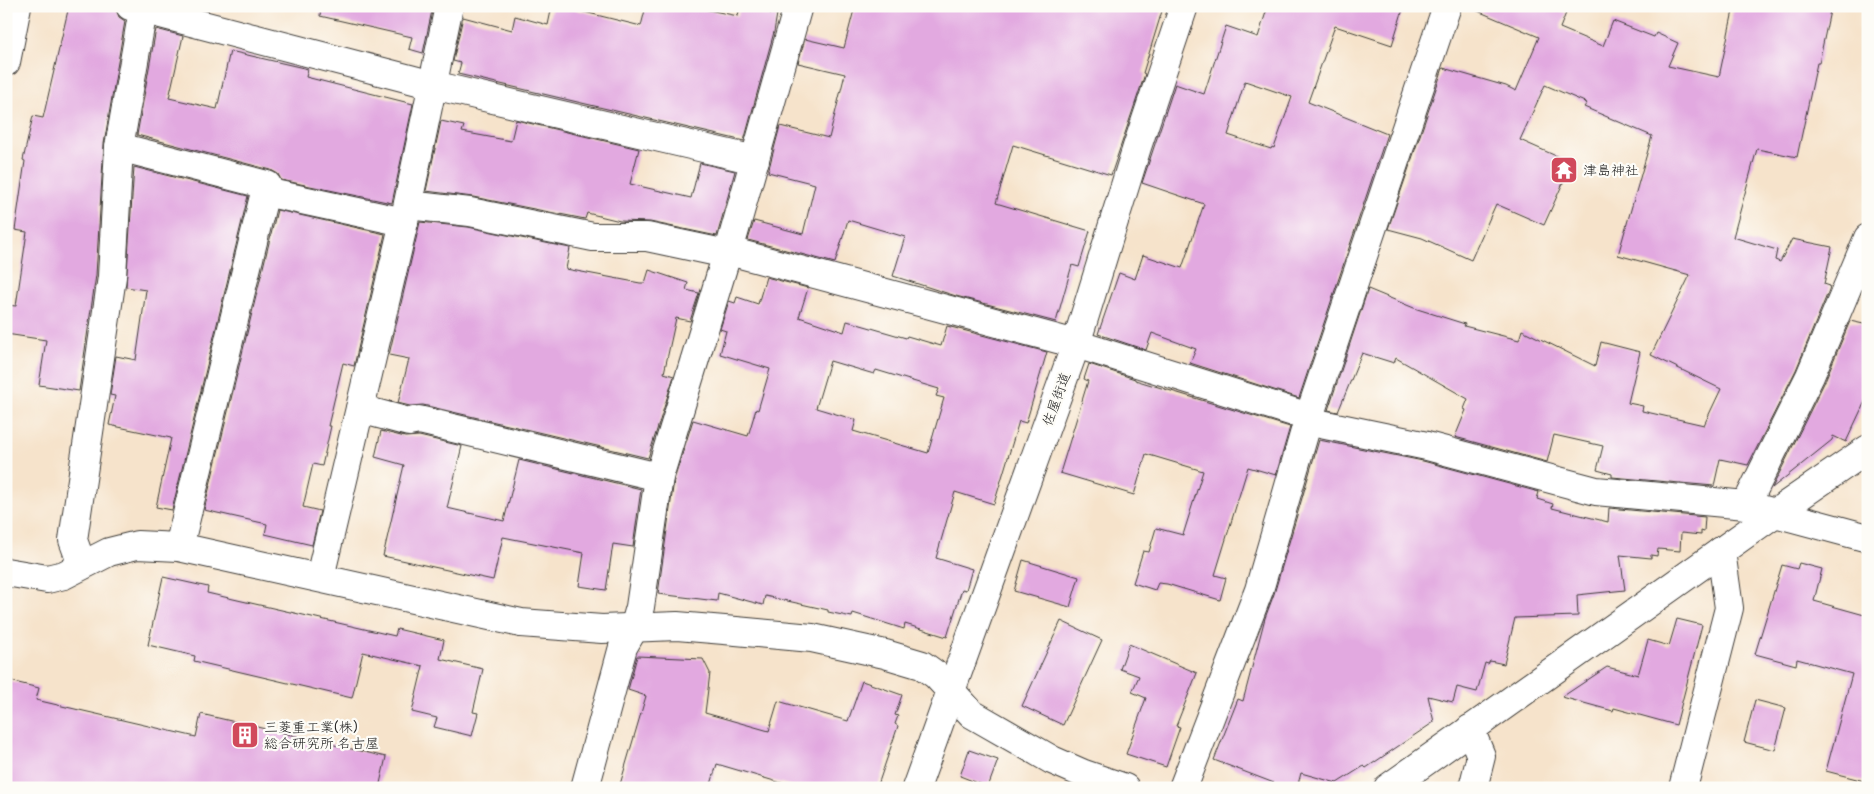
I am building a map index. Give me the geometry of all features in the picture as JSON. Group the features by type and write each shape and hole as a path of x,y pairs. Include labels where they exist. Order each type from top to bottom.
{"street":[{"path":"6,62 16,6"},
{"path":"320,577 406,213 449,6"},
{"path":"585,788 624,647 634,628 640,606 659,477 728,252 798,6"},
{"name":"佐屋街道","path":"916,788 1076,344 1137,147 1184,6"},
{"path":"1183,788 1259,590 1309,418 1447,6"},
{"path":"82,566 73,540 112,277 118,147 136,8 433,85 755,160"},
{"path":"118,147 267,184 179,547"},
{"path":"265,192 406,213 470,212 594,237 647,237 728,252 1076,344 1309,418 1321,424 1427,446 1596,491 1746,505 1868,538"},
{"path":"1746,505 1810,376 1868,238"},
{"path":"360,409 409,422 419,420 659,477"},
{"path":"1388,788 1868,449"},
{"path":"6,572 47,579 64,575 109,552 137,545 179,547 521,623 602,629 677,626 812,638 885,654 922,665 936,675 972,714 1052,760 1084,774 1125,788"},
{"path":"1683,788 1729,608 1722,551"},
{"path":"1470,730 1481,756 1473,788"}],"building":[{"path":"69,6 115,6 119,17 125,21 104,144 96,275 79,391 39,385 46,340 6,334 6,305 16,306 27,232 15,230 25,161 23,160 33,116 43,118"},
{"path":"321,6 433,6 423,53 409,49 412,37 320,16"},
{"path":"552,6 560,6 641,26 646,6 689,6 738,16 740,6 771,6 770,13 777,14 774,32 744,141 458,74 461,63 453,61 463,17 512,30 515,16 548,25"},
{"path":"855,6 1147,6 1162,11 1143,73 1145,74 1111,175 1013,145 996,203 1090,231 1079,267 1072,265 1056,322 956,296 893,276 905,237 848,220 835,263 748,240 754,221 803,234 815,184 768,172 780,126 829,138 845,74 798,63 805,39 844,48"},
{"path":"1268,6 1404,6 1392,45 1335,26 1308,102 1387,134 1299,398 1190,363 1196,349 1152,333 1146,350 1098,334 1119,273 1135,279 1143,255 1182,268 1204,204 1142,183 1175,84 1204,94 1226,26 1258,37","holes":["1245,81 1292,97 1274,148 1272,147 1271,149 1228,135"]},
{"path":"1466,6 1550,6 1566,13 1560,28 1603,46 1613,21 1654,37 1656,33 1678,43 1668,66 1719,77 1734,6 1831,6 1797,157 1757,149 1733,237 1777,250 1775,260 1780,262 1792,239 1832,247 1824,284 1830,286 1796,370 1748,465 1720,459 1714,486 1612,477 1612,474 1597,470 1603,446 1554,435 1547,462 1455,437 1466,410 1464,409 1468,399 1396,358 1394,363 1362,353 1338,412 1328,410 1368,289 1414,308 1465,324 1464,326 1519,340 1522,330 1595,366 1601,342 1640,352 1628,403 1643,406 1642,411 1704,425 1721,389 1651,355 1690,275 1618,255 1652,136 1584,107 1587,103 1545,85 1520,140 1572,163 1544,225 1496,204 1471,260 1422,238 1388,229 1443,68 1506,86 1516,91 1539,37"},
{"path":"156,29 183,36 169,98 217,109 230,51 308,69 306,77 413,104 392,203 281,180 278,174 271,170 137,135"},
{"path":"516,120 639,149 630,184 691,198 700,163 735,171 717,236 650,222 620,221 587,213 585,219 473,197 426,191 441,121 464,126 462,132 511,141"},
{"path":"134,167 248,196 172,510 156,507 171,438 109,425 115,396 110,395 116,356 136,360 146,290 126,287"},
{"path":"277,210 385,234 354,366 343,363 328,426 331,426 322,466 313,464 303,507 320,511 312,545 265,534 267,524 204,510"},
{"path":"420,222 468,227 570,248 566,269 640,283 645,283 649,270 688,283 686,290 699,293 690,321 676,318 664,373 674,376 648,458 423,405 410,406 389,401 398,403 409,359 389,355"},
{"path":"766,277 808,288 799,317 844,332 847,321 941,346 947,326 1047,352 1026,423 1019,421 994,504 955,492 936,558 972,569 966,590 962,589 947,637 905,624 904,629 853,613 852,617 765,596 763,605 718,593 717,601 658,594 674,480 693,420 748,436 756,409 758,410 770,369 720,354 726,331 720,329 729,301 735,303 737,297 758,304","holes":["830,361 874,374 876,370 939,389 936,396 944,398 928,453 853,431 856,420 816,408"]},
{"path":"1850,321 1868,325 1868,395 1846,442 1833,436 1832,440 1772,488 1824,383"},
{"path":"1089,364 1135,380 1290,427 1276,475 1248,467 1215,575 1226,578 1220,600 1167,584 1158,583 1155,590 1133,583 1143,551 1149,552 1156,528 1183,535 1203,471 1146,454 1134,495 1060,473 1088,381 1084,379"},
{"path":"381,431 405,437 419,436 462,446 447,508 504,521 519,460 641,489 633,547 613,544 606,590 579,586 584,553 503,537 493,580 383,556 404,465 375,457"},
{"path":"1319,440 1423,461 1539,492 1537,499 1553,504 1552,508 1608,522 1609,508 1705,517 1704,531 1701,530 1701,535 1681,533 1680,551 1658,549 1657,556 1651,555 1651,558 1620,555 1625,590 1577,595 1578,616 1515,618 1504,664 1490,661 1488,664 1485,663 1477,692 1457,687 1453,702 1428,696 1434,722 1366,768 1364,766 1337,783 1301,773 1297,788 1272,788 1274,783 1214,760 1238,699 1243,701 1265,618 1274,594"},
{"path":"1023,560 1079,577 1070,607 1014,591"},
{"path":"1799,563 1822,569 1814,601 1868,616 1868,782 1826,771 1852,674 1797,659 1796,665 1755,654 1782,565 1797,569"},
{"path":"163,577 208,587 207,593 395,636 397,629 444,640 440,659 483,669 473,712 478,713 472,736 434,727 437,718 412,712 423,666 363,652 352,698 194,661 195,656 148,645"},
{"path":"1677,619 1702,625 1676,725 1614,708 1613,711 1562,697 1607,667 1638,675 1648,640 1669,646"},
{"path":"1061,621 1102,640 1063,725 1022,706"},
{"path":"1129,644 1197,673 1176,726 1180,727 1166,767 1126,754 1146,698 1132,692 1139,676 1120,669"},
{"path":"637,656 703,659 710,673 705,713 769,731 778,701 848,721 862,681 902,695 895,715 898,716 895,724 898,726 877,788 798,788 717,764 710,788 619,788 646,696 628,690"},
{"path":"6,680 39,688 36,700 196,737 201,714 386,757 379,788 6,788"},
{"path":"1755,700 1786,708 1775,750 1744,742"},
{"path":"969,750 998,760 988,787 960,776"}],"place":[{"name":"津島神社","path":"1564,170"},
{"name":"三菱重工業(株) 総合研究所 名古屋","path":"245,735"}]}
